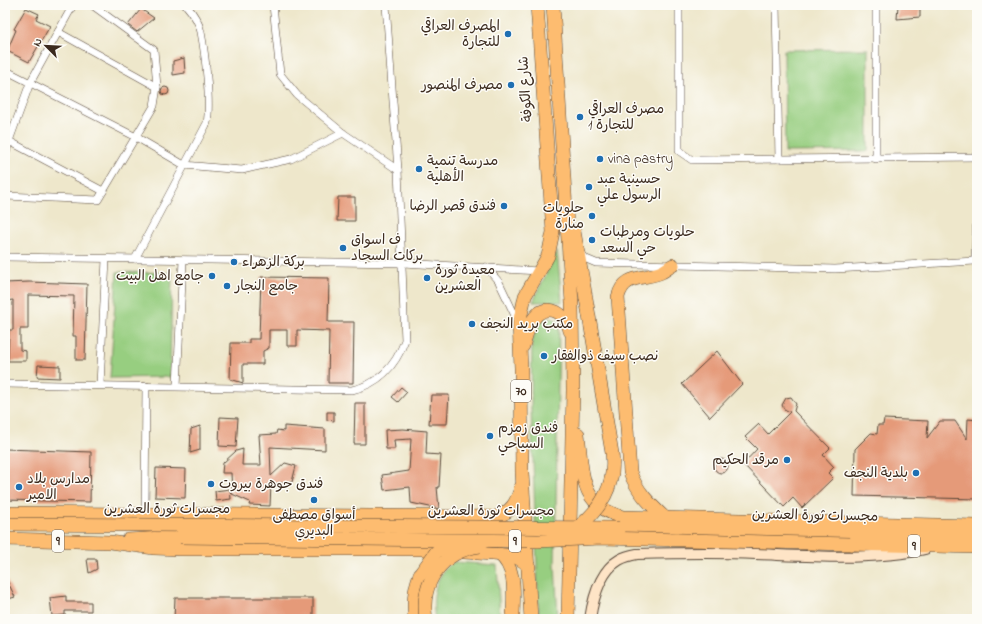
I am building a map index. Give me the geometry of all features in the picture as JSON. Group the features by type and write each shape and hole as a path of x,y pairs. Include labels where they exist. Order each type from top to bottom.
{"highway":[{"name":"شارع الكوفة","path":"537,5 553,232 550,248 540,271"},
{"path":"553,5 564,174 572,349 573,390 568,619"},
{"path":"426,619 426,600 432,580 443,563 458,552 470,548 545,541 564,537 588,519 603,501 612,479 612,453 564,174"},
{"path":"665,518 644,498 635,486 630,472 618,297 623,285 627,281 662,272 673,265"},
{"name":"70","path":"530,619 529,569 522,473 519,324 526,296 540,271"},
{"path":"521,368 522,351 528,328 533,319 541,312 551,310 560,314 569,328 572,349"},
{"path":"573,390 585,481 593,500 604,511 623,518 977,526"},
{"path":"5,513 495,517 505,514 515,503 519,494 522,473"},
{"path":"404,516 414,519 420,533 417,542 405,550"},
{"name":"مجسرات ثورة العشرين","path":"5,524 506,527 977,536"},
{"path":"415,619 415,588 424,569 436,552 465,536 506,527"},
{"name":"مجسرات ثورة العشرين","path":"110,542 140,538 180,537 545,541 601,538 938,546"},
{"name":"9","path":"5,539 110,542"},
{"path":"110,542 147,547 180,549 405,550 499,554 520,559 525,562 529,569 513,600"},
{"name":"9","path":"938,546 977,547"},
{"path":"499,554 508,563 511,574 513,619"}],"main road":[{"path":"590,619 599,586 606,571 619,560 637,554 746,554 810,556 883,555 907,553 938,546"}],"street":[{"path":"5,157 9,141 30,83 73,5"},
{"path":"5,196 98,200 154,106 157,87 154,50 92,5"},
{"path":"135,259 204,130 209,108 201,33 195,16 186,5"},
{"path":"273,5 280,74 297,95 343,134 398,170"},
{"path":"5,384 352,390 364,388 388,371 400,354 405,340 398,170 386,5"},
{"path":"679,5 680,151 692,160 977,157"},
{"path":"776,5 778,159"},
{"path":"876,5 876,159"},
{"path":"58,32 157,87"},
{"path":"5,70 136,137 184,165 242,170 291,159 343,134"},
{"path":"9,141 103,191"},
{"path":"577,245 584,258 596,263 835,269 975,261 977,207"},
{"path":"5,257 403,263 540,271"},
{"path":"100,385 106,258"},
{"path":"177,386 183,260"},
{"path":"486,267 499,282 519,324"},
{"path":"146,386 146,513"}],"green space":[{"path":"868,49 868,151 785,152 784,50"},
{"path":"557,251 562,302 533,302"},
{"path":"117,272 172,273 170,377 110,378"},
{"path":"552,318 559,321 555,565 558,619 539,619 531,409 532,341 538,325 544,319"},
{"path":"454,562 497,565 500,619 435,619 434,595 436,587 442,573"}],"building":[{"path":"898,5 920,5 920,17 897,19"},
{"path":"26,8 39,14 36,19 50,26 29,62 7,51 16,30 14,29"},
{"path":"141,9 154,18 137,32 128,25"},
{"path":"184,58 185,73 173,75 173,61"},
{"path":"163,87 167,87 169,91 167,95 163,95 161,93 161,89"},
{"path":"338,197 355,197 355,221 337,221"},
{"path":"261,277 329,278 328,322 354,322 353,383 328,383 329,331 297,330 297,346 287,346 287,330 269,330 269,348 263,351 263,364 243,364 243,383 230,379 231,343 249,343 249,339 259,339"},
{"path":"29,282 87,284 85,360 76,360 76,336 73,336 74,296 28,295 28,329 20,329 20,350 26,351 26,361 8,361 9,330 13,330 13,300 5,301 5,283"},
{"path":"717,351 742,384 710,417 682,384"},
{"path":"38,365 60,366 60,378 37,377"},
{"path":"401,387 407,392 398,402 392,397"},
{"path":"431,395 449,395 447,424 429,424"},
{"name":"مرقد الحكيم","path":"791,397 796,404 794,411 830,448 823,455 834,467 828,473 833,478 802,508 793,498 784,507 743,464 757,449 745,437 759,424 768,434 790,412 784,409 782,405 786,398"},
{"path":"355,403 365,403 365,444 354,444"},
{"path":"327,412 334,412 334,421 327,420"},
{"path":"220,417 238,418 236,447 219,446"},
{"name":"بلدية النجف","path":"884,419 928,421 927,438 940,421 955,421 967,439 968,419 977,420 977,499 854,496 855,449 871,433 877,434 878,425 883,425"},
{"path":"200,426 200,450 190,453 191,429"},
{"path":"284,426 325,429 325,450 270,447 271,476 285,463 296,466 292,482 271,484 270,506 249,505 250,502 232,494 231,473 222,473 223,463 236,451 243,449 242,465 261,465 259,435 276,434 277,430 284,431"},
{"path":"403,429 427,431 426,454 441,455 439,487 437,487 439,509 411,503 410,487 384,490 382,475 409,471 411,439 394,440 395,449 386,449 385,430"},
{"path":"5,449 91,452 90,502 5,500"},
{"path":"721,459 726,461 728,466 726,471 721,473 716,471 714,466 716,461"},
{"path":"156,468 186,469 185,498 155,497"},
{"path":"230,489 231,499 216,501 215,491"},
{"path":"87,559 96,559 97,569 89,573"},
{"path":"5,576 15,597 5,600"},
{"path":"66,596 66,602 91,602 91,611 65,611 65,615 52,616 50,598"},
{"path":"175,598 313,598 313,619 174,619"}],"place":[{"name":"المصرف العراقي للتجارة","path":"508,34"},
{"name":"مصرف المنصور","path":"511,85"},
{"name":"مصرف العراقي للتجارة 1","path":"580,117"},
{"name":"vina pastry","path":"600,159"},
{"name":"مدرسة تنمية الأهلية","path":"419,169"},
{"name":"حسينية عبد الرسول علي","path":"589,187"},
{"name":"فندق قصر الرضا","path":"504,206"},
{"name":"حلويات منارة","path":"592,216"},
{"name":"حلويات ومرطبات حي السعد","path":"592,240"},
{"name":"ف اسواق بركات السجاد","path":"343,248"},
{"name":"بركة الزهراء","path":"234,262"},
{"name":"جامع اهل البيت","path":"212,276"},
{"name":"معيدة ثورة العشرين","path":"427,278"},
{"name":"جامع النجار","path":"227,286"},
{"name":"مكتب بريد النجف","path":"472,324"},
{"name":"نصب سيف ذوالفقار","path":"544,356"},
{"name":"فندق زمزم السياحي","path":"490,436"},
{"name":"مرقد الحكيم","path":"787,460"},
{"name":"بلدية النجف","path":"916,473"},
{"name":"فندق جوهرة بيروت","path":"211,484"},
{"name":"مدارس بلاد الامير","path":"19,487"},
{"name":"أسواق مصطفى البديري","path":"314,500"}]}
